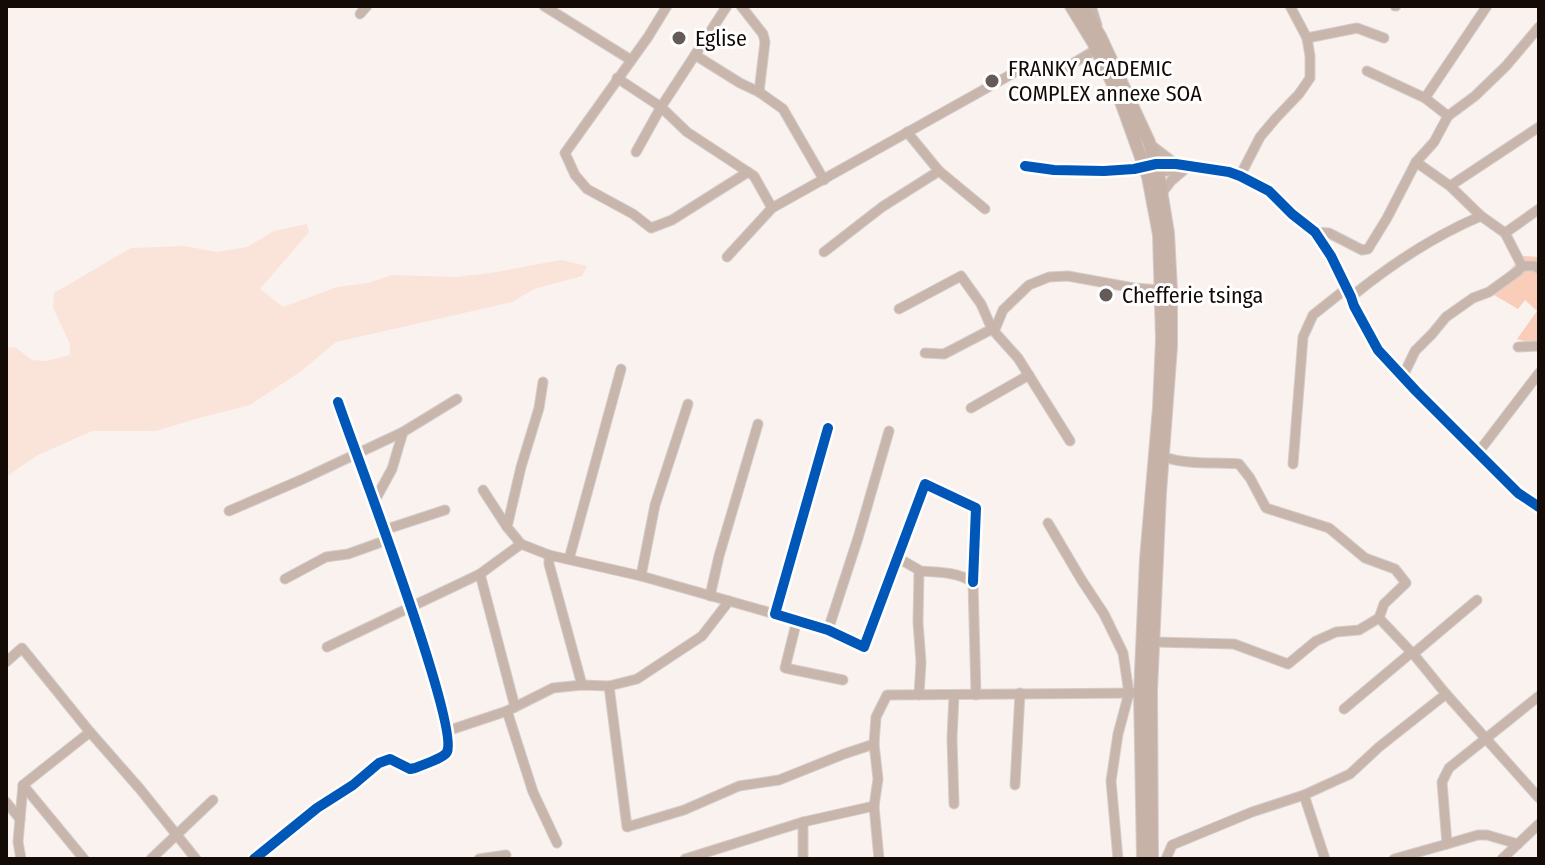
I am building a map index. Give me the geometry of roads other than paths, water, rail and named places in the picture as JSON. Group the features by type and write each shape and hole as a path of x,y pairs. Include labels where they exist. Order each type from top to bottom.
{"main road":[{"path":"1071,6 1097,49 1148,169 1162,193 1168,233 1171,347 1151,691 1152,859"},
{"path":"1082,6 1100,36 1150,144 1148,169 1159,235 1163,325 1159,407 1134,693 1143,859"}],"street":[{"path":"544,6 631,60"},
{"path":"667,6 565,153 575,175 587,189 633,214 651,228 672,220 748,172"},
{"path":"636,152 661,107 727,6"},
{"path":"741,6 763,34 765,42 759,92"},
{"path":"1091,6 1100,36"},
{"path":"1240,176 1260,137 1310,78 1307,38 1290,6"},
{"path":"1425,98 1487,6"},
{"path":"1315,232 1329,233 1362,250 1368,249 1416,162 1434,142 1448,116 1475,96 1506,66 1539,27"},
{"path":"1307,38 1357,28 1384,38"},
{"path":"727,257 772,208 907,132 1019,70 1057,73 1097,49"},
{"path":"695,55 783,109 824,180"},
{"path":"1367,71 1425,98 1448,116"},
{"path":"617,78 661,107 687,132 754,176 772,208"},
{"path":"1450,186 1539,127"},
{"path":"907,132 939,171 985,209"},
{"path":"1150,144 1184,166"},
{"path":"1416,162 1450,186 1481,216 1505,233 1525,266"},
{"path":"1025,166 1054,170 1184,166 1240,176 1269,191 1315,232 1331,256 1378,350 1477,454 1518,493 1539,507"},
{"path":"1162,193 1184,166"},
{"path":"824,252 882,207 939,171"},
{"path":"1505,233 1539,209"},
{"path":"1293,464 1303,337 1313,315 1450,229 1481,216"},
{"path":"1403,376 1415,351 1446,317 1525,266 1535,266 1539,271"},
{"path":"899,309 961,276 981,304 992,329 1018,358 1070,441"},
{"path":"925,353 944,354 996,327 1003,310 1029,285 1049,277 1068,276 1161,290"},
{"path":"1518,347 1539,346"},
{"path":"569,559 621,369"},
{"path":"971,408 1029,375"},
{"path":"1477,454 1538,377"},
{"path":"507,527 543,382"},
{"path":"229,511 403,432 457,399"},
{"path":"254,859 379,763 390,759 410,769 445,755 448,749 443,713 410,608 338,402"},
{"path":"641,576 655,505 688,404"},
{"path":"710,596 758,424"},
{"path":"775,614 828,428"},
{"path":"828,630 889,431"},
{"path":"374,502 392,469 403,432"},
{"path":"1154,642 1234,644 1288,664 1316,641 1336,632 1359,630 1379,618 1384,604 1406,583 1395,569 1365,558 1329,528 1266,508 1239,464 1208,461 1182,463 1164,457"},
{"path":"483,490 521,544 549,555 641,576 797,620 864,647 925,484 976,508 973,582 976,695"},
{"path":"384,530 445,510"},
{"path":"1048,523 1104,614 1123,653 1134,693 1118,734 1111,781 1118,859"},
{"path":"285,579 326,557 348,554 387,540"},
{"path":"327,647 480,574 521,544"},
{"path":"549,555 582,685"},
{"path":"898,558 919,571 947,572 973,582"},
{"path":"919,571 919,695"},
{"path":"480,574 533,792 557,843"},
{"path":"1344,709 1477,600"},
{"path":"447,731 511,709 553,688 609,686 637,679 702,636 729,601"},
{"path":"1379,618 1539,798"},
{"path":"797,620 785,668 843,680"},
{"path":"6,662 22,648 196,859"},
{"path":"609,686 627,827 684,810 739,786 779,780 874,744"},
{"path":"1015,785 1020,693"},
{"path":"879,859 874,806 878,779 874,744 876,717 887,695 1134,693"},
{"path":"1166,859 1172,845 1252,812 1304,795 1350,774 1446,694"},
{"path":"954,695 954,804"},
{"path":"1447,844 1443,777 1449,768 1539,696"},
{"path":"21,859 18,842 23,785 90,732"},
{"path":"23,785 84,859"},
{"path":"1304,795 1325,859"},
{"path":"151,859 213,800"},
{"path":"6,802 20,819"},
{"path":"685,859 803,822 874,806"},
{"path":"803,822 803,859"},
{"path":"1502,859 1539,824"},
{"path":"1394,859 1478,835 1518,844"},
{"path":"479,859 506,855"}],"place":[{"name":"Eglise","path":"679,38"},
{"name":"FRANKY ACADEMIC COMPLEX annexe SOA","path":"992,81"},
{"name":"Chefferie tsinga","path":"1106,295"}]}
